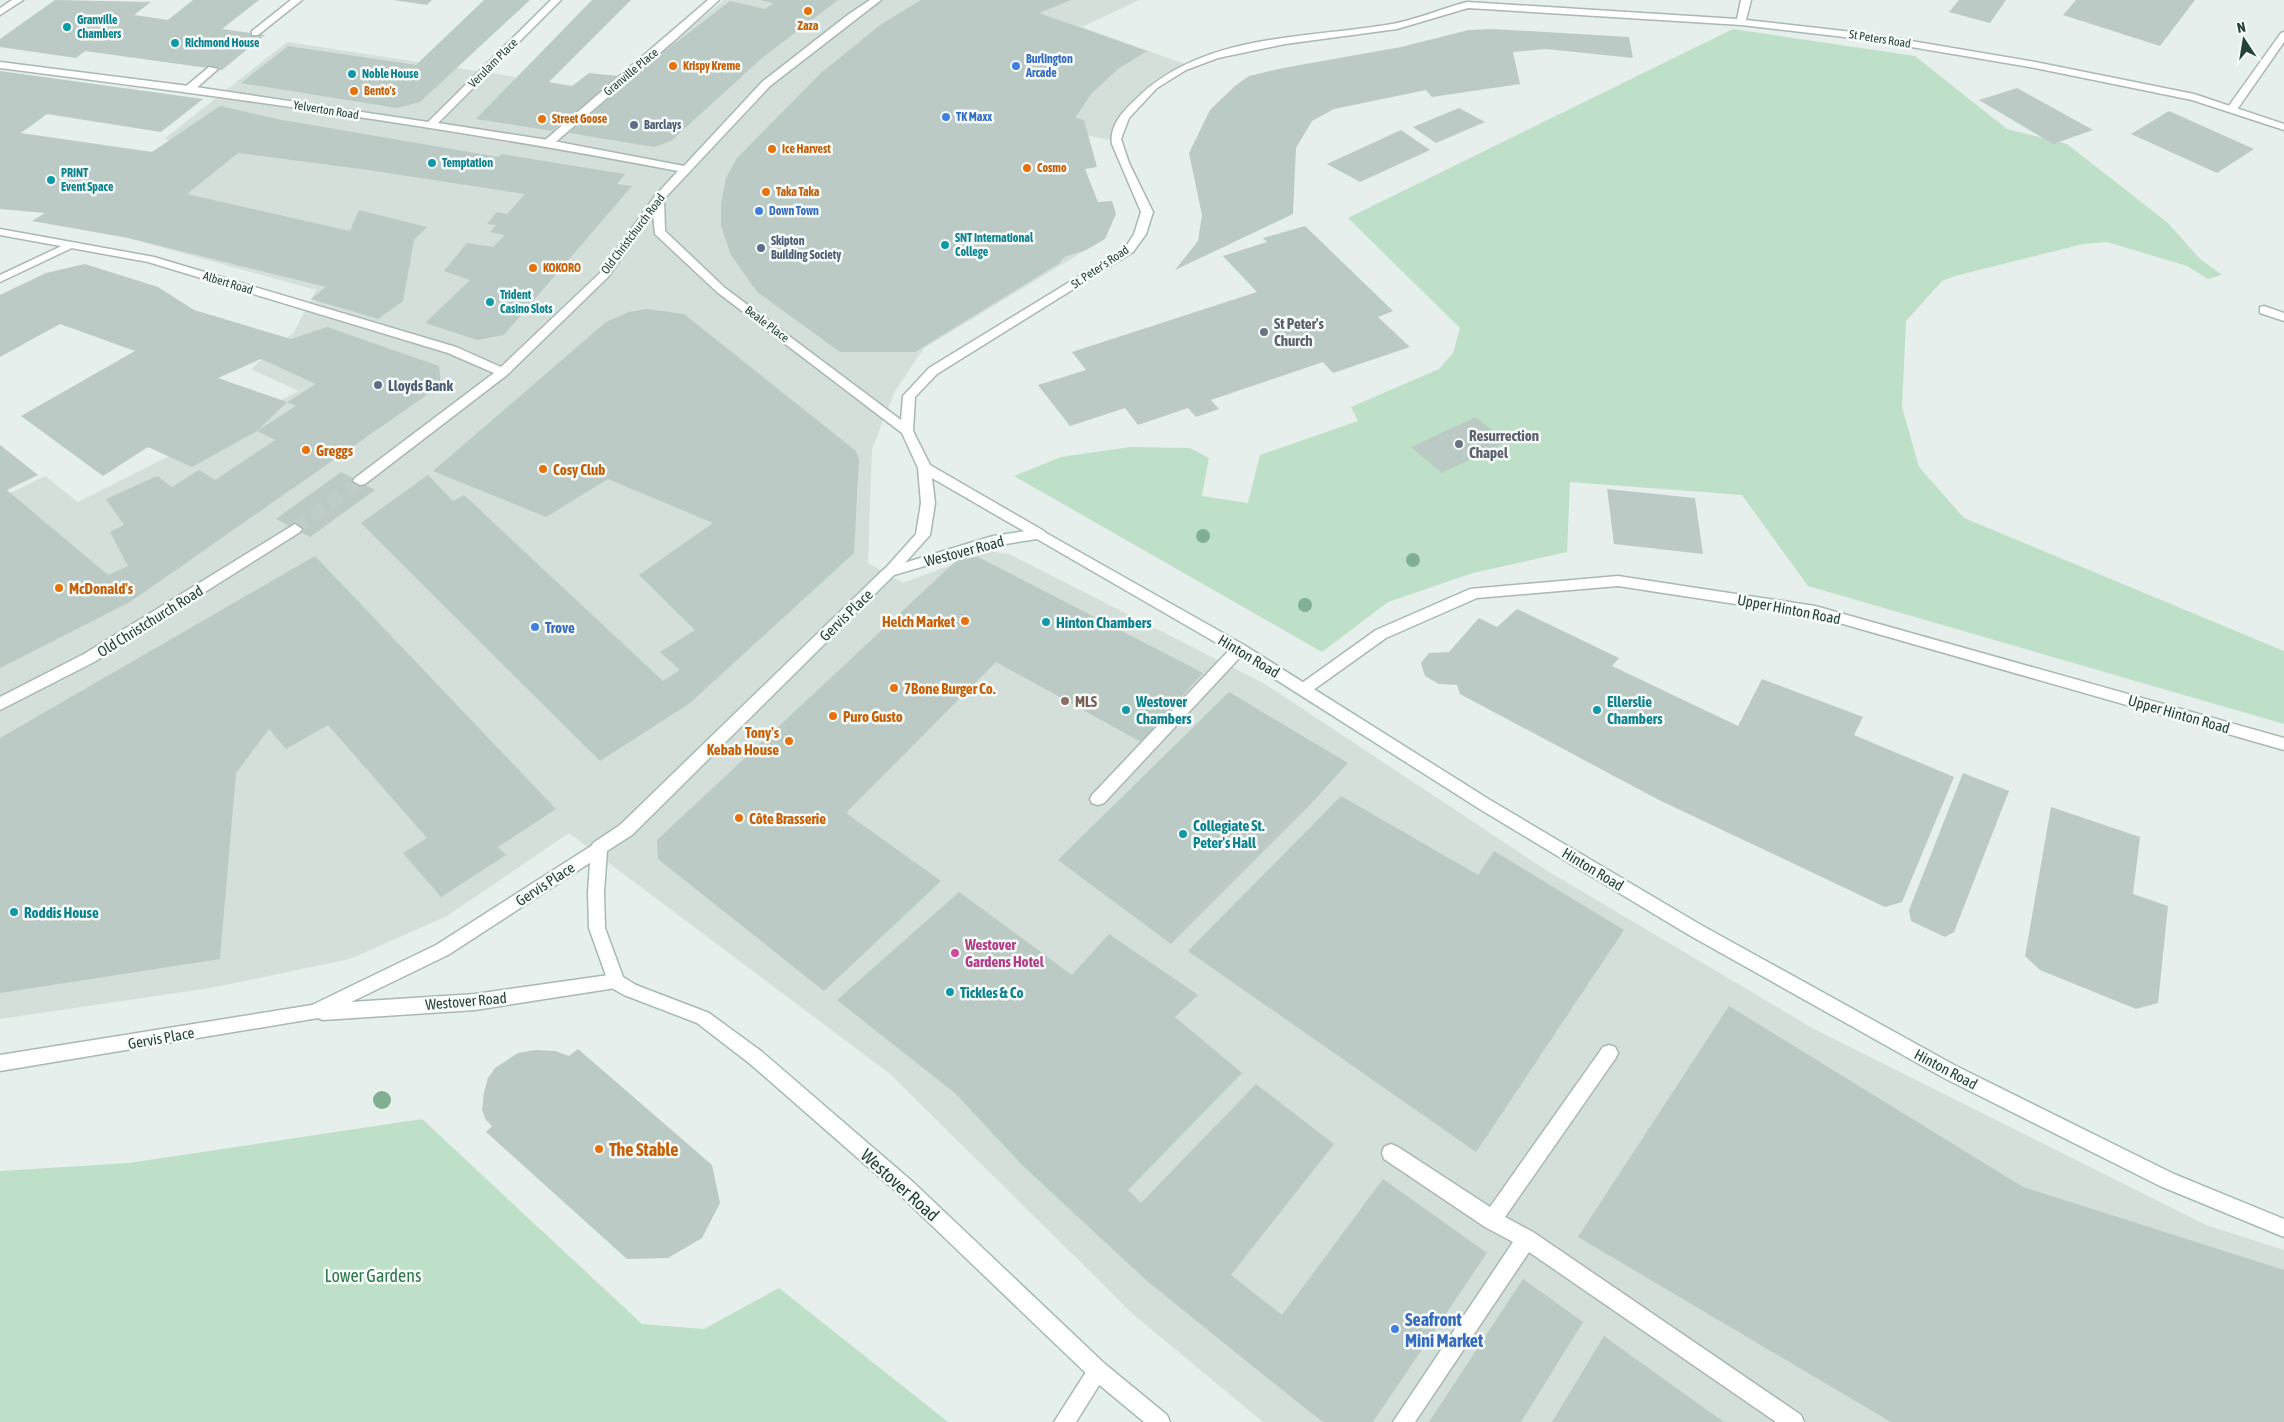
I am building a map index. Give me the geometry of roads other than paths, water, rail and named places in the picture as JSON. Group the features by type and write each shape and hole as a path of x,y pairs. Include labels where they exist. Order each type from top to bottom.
{"street":[{"path":"0,12 18,0"},
{"path":"255,33 297,0"},
{"name":"Verulam Place","path":"430,126 556,0"},
{"name":"Granville Place","path":"548,143 714,0"},
{"name":"Old Christchurch Road","path":"360,481 503,372 604,275 659,198 766,84 844,22 876,0"},
{"path":"1741,22 1746,0"},
{"name":"St Peters Road","path":"1469,2 1741,22 1870,36 2035,65 2194,97 2284,127"},
{"name":"St. Peter's Road","path":"907,431 909,396 933,371 1128,250 1140,234 1147,212 1116,141 1120,124 1138,100 1167,77 1186,65 1235,51 1388,28 1433,18 1469,2"},
{"path":"2232,109 2284,36"},
{"name":"Yelverton Road","path":"0,65 189,89 548,143 685,170"},
{"path":"189,89 213,69"},
{"name":"Beale Place","path":"659,198 659,232 721,290 907,431"},
{"name":"Albert Road","path":"0,232 150,259 452,350 503,372"},
{"path":"0,279 70,245"},
{"path":"2264,310 2284,317"},
{"path":"907,431 926,468"},
{"name":"Hinton Road","path":"926,468 1239,649 1484,804 1695,930 1950,1072 2167,1180 2284,1228"},
{"name":"Gervis Place","path":"0,1063 314,1012 442,950 626,830 889,572 922,535 928,503 926,468"},
{"name":"Old Christchurch Road","path":"0,704 89,658 294,529"},
{"name":"Westover Road","path":"889,572 993,541 1039,534"},
{"name":"Upper Hinton Road","path":"1304,689 1381,634 1475,593 1618,581 1815,611 2284,744"},
{"path":"1098,800 1239,649"},
{"path":"599,848 596,892 597,928 616,982"},
{"name":"Westover Road","path":"314,1012 475,1002 616,982 630,990 703,1018 754,1057 907,1189 1098,1371 1160,1422"},
{"path":"1492,1220 1610,1053"},
{"path":"1391,1152 1492,1220 1526,1239 1794,1422"},
{"path":"1404,1422 1526,1239"},
{"path":"1064,1422 1098,1371"}],"tunnel":[{"path":"295,529 360,481"}],"place":[{"name":"Zaza","path":"808,11"},
{"name":"Granville Chambers","path":"67,27"},
{"name":"Richmond House","path":"175,43"},
{"name":"Krispy Kreme","path":"673,66"},
{"name":"Burlington Arcade","path":"1016,66"},
{"name":"Noble House","path":"352,74"},
{"name":"Bento's","path":"354,91"},
{"name":"TK Maxx","path":"946,117"},
{"name":"Street Goose","path":"542,119"},
{"name":"Barclays","path":"634,125"},
{"name":"Ice Harvest","path":"772,149"},
{"name":"Temptation","path":"432,163"},
{"name":"Cosmo","path":"1027,168"},
{"name":"PRINT Event Space","path":"51,180"},
{"name":"Taka Taka","path":"766,192"},
{"name":"Down Town","path":"759,211"},
{"name":"SNT International College","path":"945,245"},
{"name":"Skipton Building Society","path":"761,248"},
{"name":"KOKORO","path":"533,268"},
{"name":"Trident Casino Slots","path":"490,302"},
{"name":"St Peter's Church","path":"1264,332"},
{"name":"Lloyds Bank","path":"378,385"},
{"name":"Resurrection Chapel","path":"1459,444"},
{"name":"Greggs","path":"306,450"},
{"name":"Cosy Club","path":"543,469"},
{"name":"McDonald's","path":"59,588"},
{"name":"Helch Market","path":"965,621"},
{"name":"Hinton Chambers","path":"1046,622"},
{"name":"Trove","path":"535,627"},
{"name":"7Bone Burger Co.","path":"894,688"},
{"name":"MLS","path":"1065,701"},
{"name":"Westover Chambers","path":"1126,710"},
{"name":"Ellerslie Chambers","path":"1597,710"},
{"name":"Puro Gusto","path":"833,716"},
{"name":"Tony's Kebab House","path":"789,741"},
{"name":"Côte Brasserie","path":"739,818"},
{"name":"Collegiate St. Peter's Hall","path":"1183,834"},
{"name":"Roddis House","path":"14,912"},
{"name":"Westover Gardens Hotel","path":"955,953"},
{"name":"Tickles & Co","path":"950,992"},
{"name":"The Stable","path":"599,1149"},
{"name":"Seafront Mini Market","path":"1395,1329"}],"park label":[{"name":"Lower Gardens","path":"373,1275"}]}
